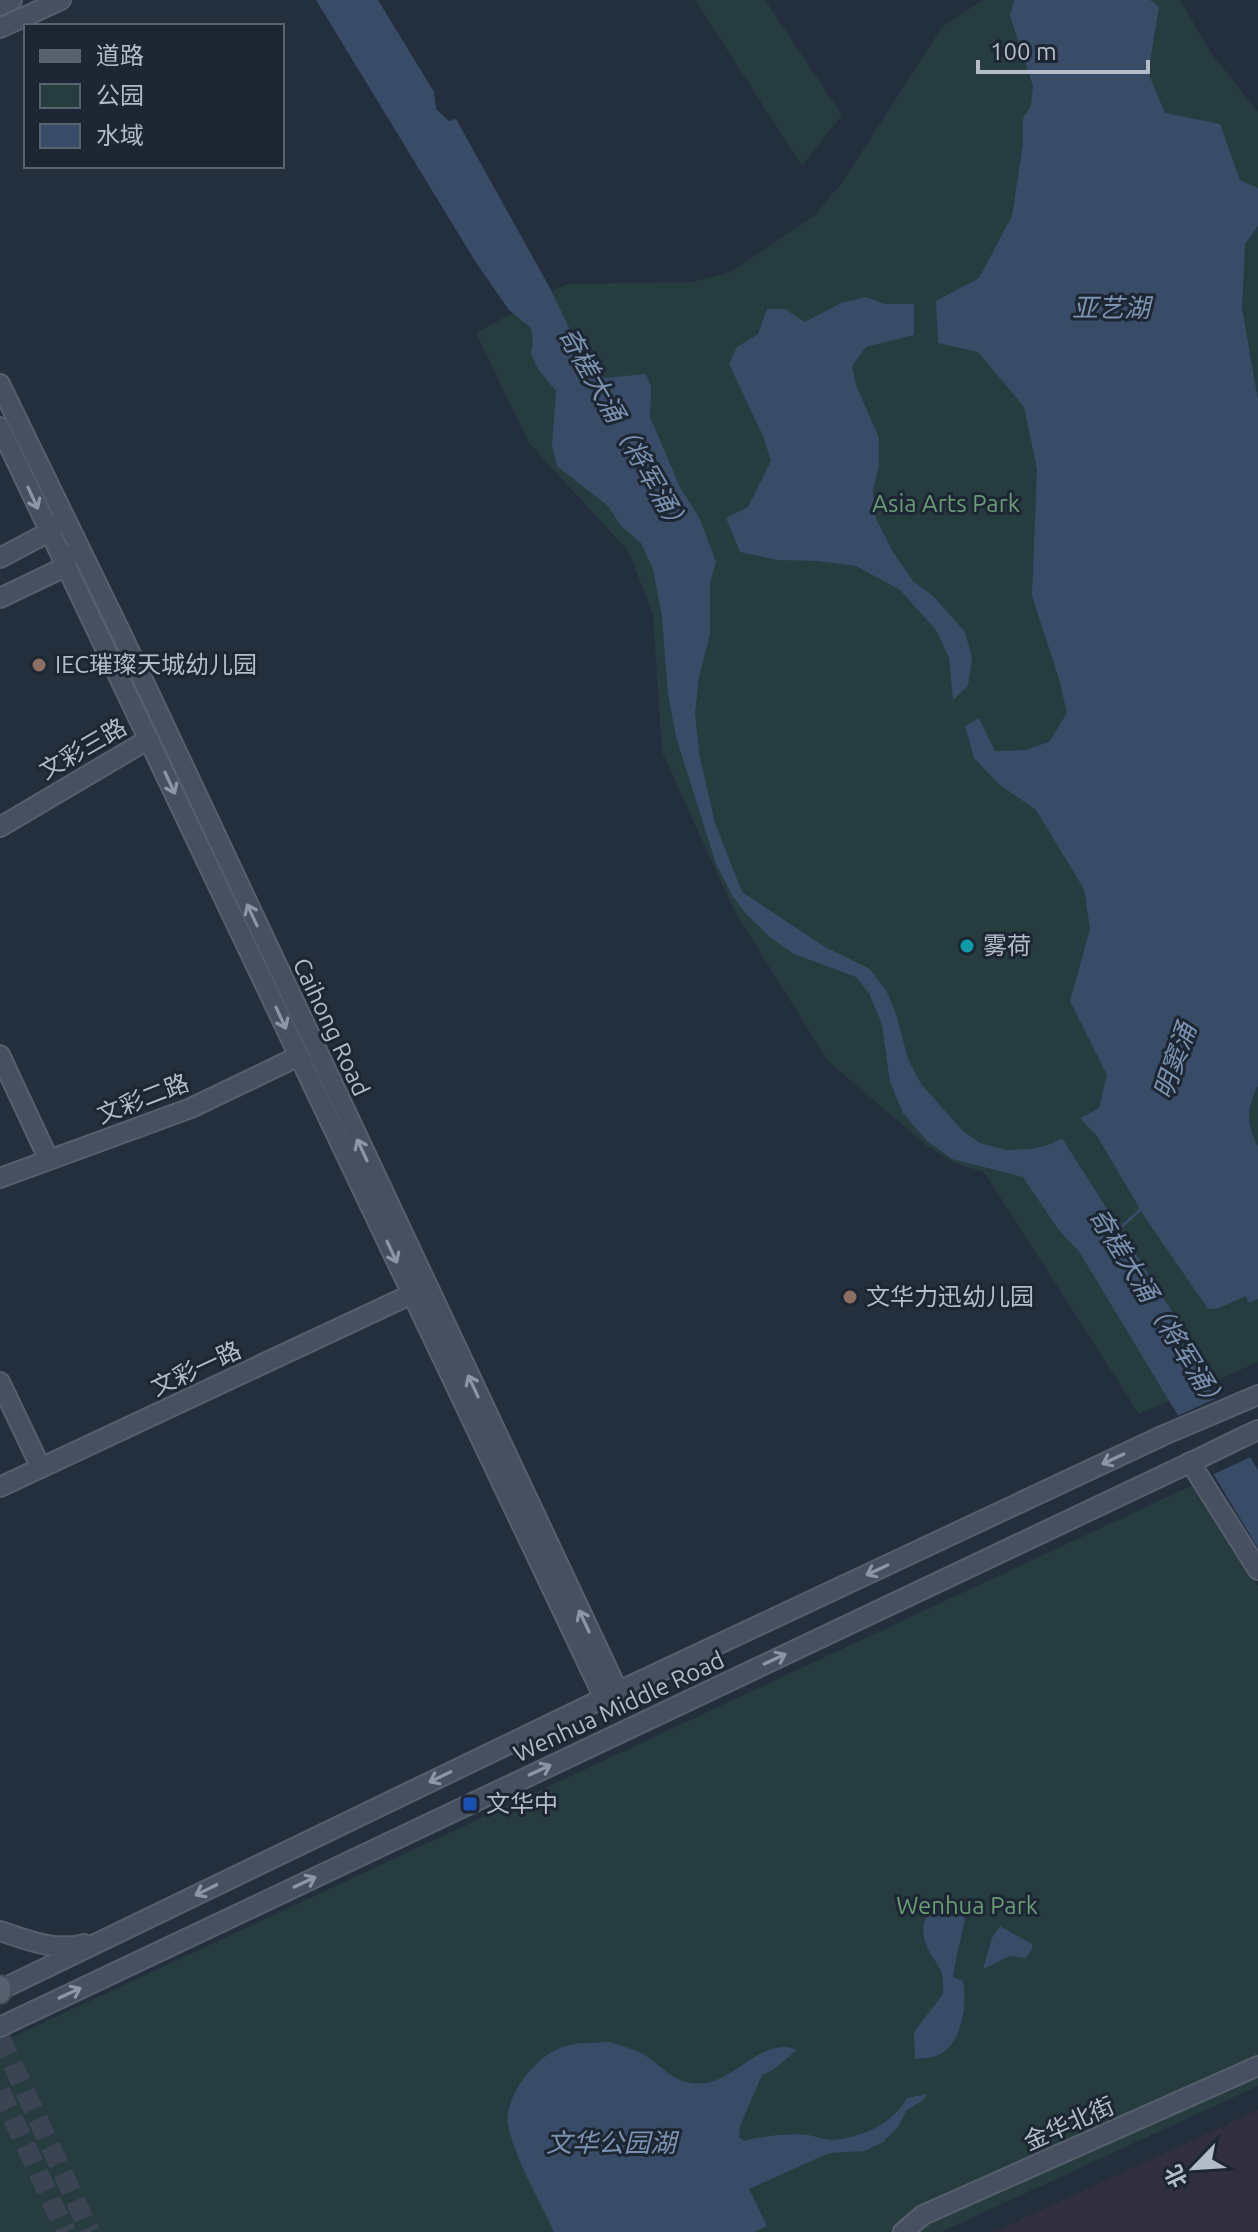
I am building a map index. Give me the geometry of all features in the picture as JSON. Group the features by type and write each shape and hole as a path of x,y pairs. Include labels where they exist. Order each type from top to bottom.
{"street":[{"path":"0,6 12,0"},
{"path":"0,28 61,0"},
{"name":"Caihong Road","path":"0,384 122,635 611,1694"},
{"name":"Caihong Road","path":"0,427 412,1294 611,1694"},
{"path":"0,558 66,523 67,566 0,598"},
{"name":"文彩三路","path":"0,827 149,739"},
{"path":"0,1055 48,1158"},
{"name":"文彩二路","path":"0,1178 191,1108 299,1056"},
{"name":"文彩一路","path":"0,1487 412,1294"},
{"path":"0,1382 41,1468"},
{"name":"Wenhua Middle Road","path":"0,1990 611,1694 1258,1395"},
{"name":"Wenhua Middle Road","path":"0,2027 1249,1434"},
{"path":"1196,1459 1258,1570"},
{"path":"0,1931 36,1943 71,1947 110,1936"},
{"name":"金华北街","path":"903,2232 923,2215 1258,2066"}],"shaded area":[{"path":"1258,2110 1258,2232 994,2232"}],"green space":[{"path":"695,0 765,0 842,115 802,166"},
{"name":"Asia Arts Park","path":"983,0 1180,0 1212,54 1258,112 1258,1362 1139,1414 984,1172 956,1164 927,1146 828,1061 735,912 662,752 653,614 629,552 529,443 476,333 566,284 692,282 731,272 815,215 843,181 942,27"},
{"name":"Wenhua Park","path":"1195,1484 1258,1586 1258,2086 941,2232 0,2232 0,2043"}],"water":[{"name":"奇槎大涌（将军涌）","path":"316,0 378,0 434,92 436,109 449,121 456,119 551,290 585,361 605,378 646,374 651,387 650,417 680,487 700,519 716,562 710,583 710,634 699,677 695,713 699,753 715,823 742,892 825,947 870,969 886,990 908,1059 921,1084 963,1131 980,1143 1006,1150 1032,1149 1062,1138 1177,1319 1181,1341 1258,1470 1258,1548 1080,1253 1058,1229 1023,1177 952,1159 927,1141 903,1113 890,1082 882,1025 869,993 856,977 794,954 771,938 732,895 716,864 676,737 668,694 662,617 653,569 641,543 621,526 608,506 557,466 552,446 556,391 538,369 531,354 531,328 509,310 475,261"},
{"name":"亚艺湖","path":"1014,0 1150,0 1159,7 1148,73 1165,113 1220,124 1240,180 1258,188 1258,226 1245,244 1242,308 1258,400 1258,1086 1249,1116 1258,1147 1258,1299 1249,1303 1246,1296 1219,1308 1208,1309 1146,1219 1097,1136 1080,1118 1099,1108 1107,1075 1070,1001 1090,929 1084,889 1036,810 1000,785 974,758 965,726 979,718 995,751 1025,750 1049,742 1067,713 1032,596 1037,469 1024,407 978,352 938,343 936,301 979,278 1012,216 1023,143 1023,118 1031,106 1033,86 1010,16"},
{"path":"866,297 885,304 914,304 914,335 866,347 852,366 856,385 879,438 879,466 873,490 876,519 913,581 933,596 965,632 972,658 968,686 953,700 949,658 936,630 900,590 856,566 778,560 740,552 726,518 748,507 771,461 763,436 729,364 737,347 758,334 767,309 785,309 805,322 841,303"},
{"path":"957,1901 966,1903 953,1977 963,1981 962,2021 954,2040 941,2054 915,2059 914,2032 943,1994 942,1974 925,1941 924,1924 931,1911"},
{"path":"1000,1926 1032,1944 1032,1949 1026,1958 1010,1956 983,1969 992,1938"},
{"name":"文华公园湖","path":"609,2042 639,2052 676,2078 694,2083 716,2080 773,2048 797,2050 762,2075 740,2126 739,2137 744,2141 784,2135 832,2140 854,2136 885,2122 907,2098 927,2094 907,2110 898,2127 883,2142 865,2151 829,2153 749,2189 767,2226 755,2232 554,2232 511,2138 508,2114 511,2101 534,2066 556,2050 576,2044"}],"pier":[{"path":"1217,1398 1251,1457 1212,1475 1177,1416"}],"waterway":[{"name":"明窦涌","path":"1118,1230 1142,1208"}],"tunnel":[{"path":"0,2037 90,2232"},
{"path":"0,2091 66,2232"}],"place":[{"name":"IEC璀璨天城幼儿园","path":"39,665"},
{"name":"雾荷","path":"967,946"},
{"name":"文华力迅幼儿园","path":"850,1297"},
{"name":"文华中","path":"470,1804"}]}
